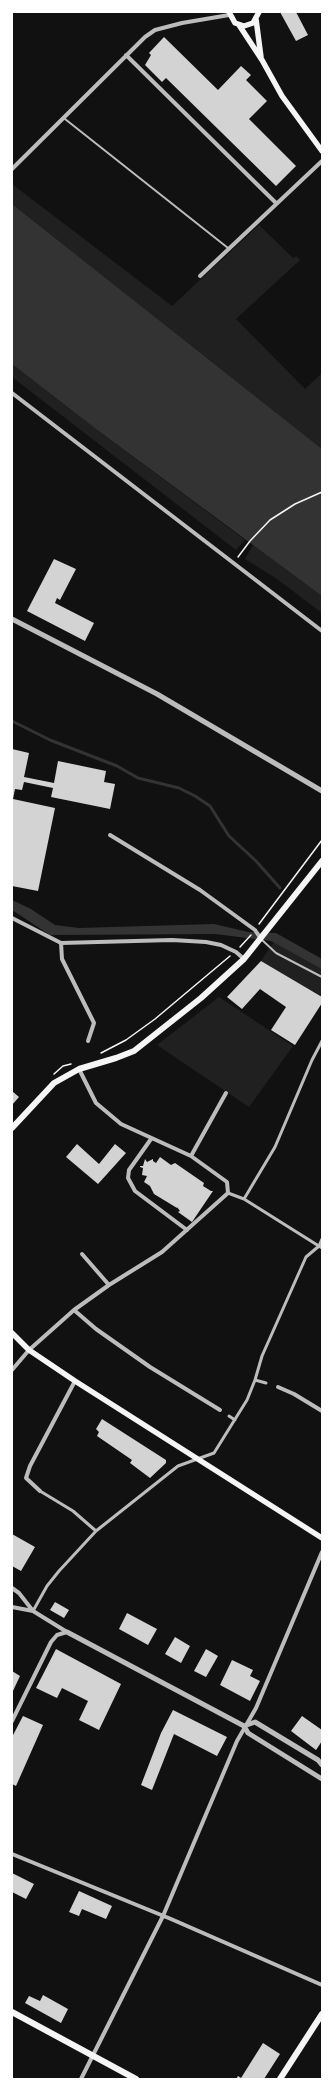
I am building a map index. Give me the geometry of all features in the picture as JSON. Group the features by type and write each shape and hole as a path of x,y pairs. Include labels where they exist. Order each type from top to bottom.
{"main road":[{"path":"239,26 249,25 256,19 259,12"},
{"path":"229,13 262,60 282,96 322,151"},
{"path":"256,19 262,60"},
{"path":"12,1128 46,1090 78,1069 134,1051 201,998 262,941 266,932 322,861"},
{"path":"12,1333 29,1350 75,1381 322,1538"},
{"path":"12,2012 92,2057 136,2079"},
{"path":"280,2079 322,2014"}],"street":[{"path":"12,169 65,119 145,37 155,30 192,20 229,13"},
{"path":"126,55 276,203"},
{"path":"200,276 322,161"},
{"path":"12,394 322,630"},
{"path":"12,619 156,694 322,791"},
{"path":"110,834 200,890 255,930 262,941"},
{"path":"12,918 61,943 172,940 206,942 221,945 236,952 244,959"},
{"path":"61,943 62,959 94,1023 88,1041"},
{"path":"244,1199 275,1147 312,1060 322,1041"},
{"path":"78,1069 96,1103 121,1124 191,1156 227,1182 228,1193"},
{"path":"191,1156 226,1092"},
{"path":"151,1139 129,1170 128,1178 135,1191 188,1230"},
{"path":"228,1193 244,1199 320,1247"},
{"path":"12,1370 29,1350 74,1310 109,1284 162,1252 228,1193"},
{"path":"33,1611 47,1586 96,1531 178,1466 199,1460 214,1453 235,1420 256,1380 262,1356 306,1257 320,1247 322,1239"},
{"path":"82,1254 109,1284"},
{"path":"74,1310 96,1329 150,1367 220,1410"},
{"path":"256,1380 266,1383"},
{"path":"75,1381 30,1466 26,1478 40,1491 73,1511 96,1531"},
{"path":"278,1387 294,1394 322,1411"},
{"path":"229,1416 235,1420"},
{"path":"81,2079 163,1916 244,1726 256,1708 322,1552"},
{"path":"12,1588 19,1593 33,1611 67,1632 244,1726 248,1733 322,1779"},
{"path":"12,1607 33,1611"},
{"path":"12,1721 52,1642 57,1636 67,1632"},
{"path":"244,1726 255,1722 318,1760 322,1765"},
{"path":"12,1854 163,1916 322,1985"}],"lane":[{"path":"65,119 228,248"},
{"path":"262,941 276,953 322,977"}],"path":[{"path":"238,557 250,541 270,520 296,504 322,492"},
{"path":"255,930 322,840"},
{"path":"101,1054 126,1040 155,1019 236,952 246,940"},
{"path":"52,1075 63,1066 77,1062"}],"shaded area":[{"path":"12,184 172,306 259,225 293,258 296,256 300,260 236,319 305,389 322,373 322,449 12,204"},
{"path":"12,204 322,449 322,596 96,429 12,364"},
{"path":"12,364 96,429 245,540 236,550 12,377"},
{"path":"253,545 322,596 322,613 277,579 245,559"},
{"path":"12,900 31,909 55,925 79,928 214,924 248,932 276,933 322,959 322,969 271,941 215,934 50,935 12,910"},
{"path":"274,942 322,968 322,997 261,961"},
{"path":"219,997 293,1046 249,1107 157,1045"}],"building":[{"path":"280,12 296,12 308,35 296,41"},
{"path":"164,37 218,90 241,66 251,75 246,80 267,101 249,119 296,166 276,186 166,78 162,82 145,65 151,55 149,53"},
{"path":"54,559 76,569 60,600 57,598 55,603 94,623 85,641 27,611"},
{"path":"12,749 29,753 24,777 54,783 58,761 106,771 104,782 115,784 110,809 51,797 53,788 24,782 22,790 15,789 13,799 55,808 38,891 12,886"},
{"path":"261,961 322,997 322,1003 295,1045 271,1030 286,1007 260,989 242,1009 227,997"},
{"path":"12,1091 19,1097 12,1105"},
{"path":"77,1144 99,1164 115,1144 126,1153 98,1184 66,1157"},
{"path":"160,1157 171,1165 175,1163 204,1183 203,1186 213,1191 192,1222 178,1212 180,1211 177,1207 154,1194 150,1186 144,1182 147,1176 142,1175 143,1168 140,1166 143,1166 145,1159 147,1162 153,1159 156,1163"},
{"path":"102,1419 166,1460 166,1463 150,1478 130,1463 132,1460 97,1436 99,1432 96,1429"},
{"path":"12,1534 35,1547 21,1571 12,1566"},
{"path":"55,1602 69,1610 64,1618 50,1610"},
{"path":"127,1613 157,1629 148,1645 119,1629"},
{"path":"175,1637 190,1646 181,1663 165,1654"},
{"path":"56,1649 121,1684 99,1730 79,1720 88,1701 62,1688 57,1698 36,1688"},
{"path":"206,1649 218,1656 206,1677 194,1671"},
{"path":"232,1660 253,1670 250,1676 260,1681 250,1701 220,1685"},
{"path":"12,1671 20,1676 12,1693"},
{"path":"173,1710 227,1737 217,1756 174,1734 152,1790 141,1785 161,1733"},
{"path":"23,1716 43,1725 16,1786 12,1784 12,1737"},
{"path":"302,1716 322,1730 322,1741 316,1750 291,1731"},
{"path":"12,1873 34,1884 26,1899 12,1892"},
{"path":"79,1891 112,1906 106,1919 82,1909 79,1916 69,1912"},
{"path":"43,1995 68,2009 61,2023 25,2003 29,1996 40,2001"},
{"path":"263,2043 280,2054 264,2079 236,2079 238,2076 241,2078"}],"waterway":[{"path":"12,721 50,740 117,766 138,778 179,788 195,796 210,806 229,836 256,861 280,888"}]}
